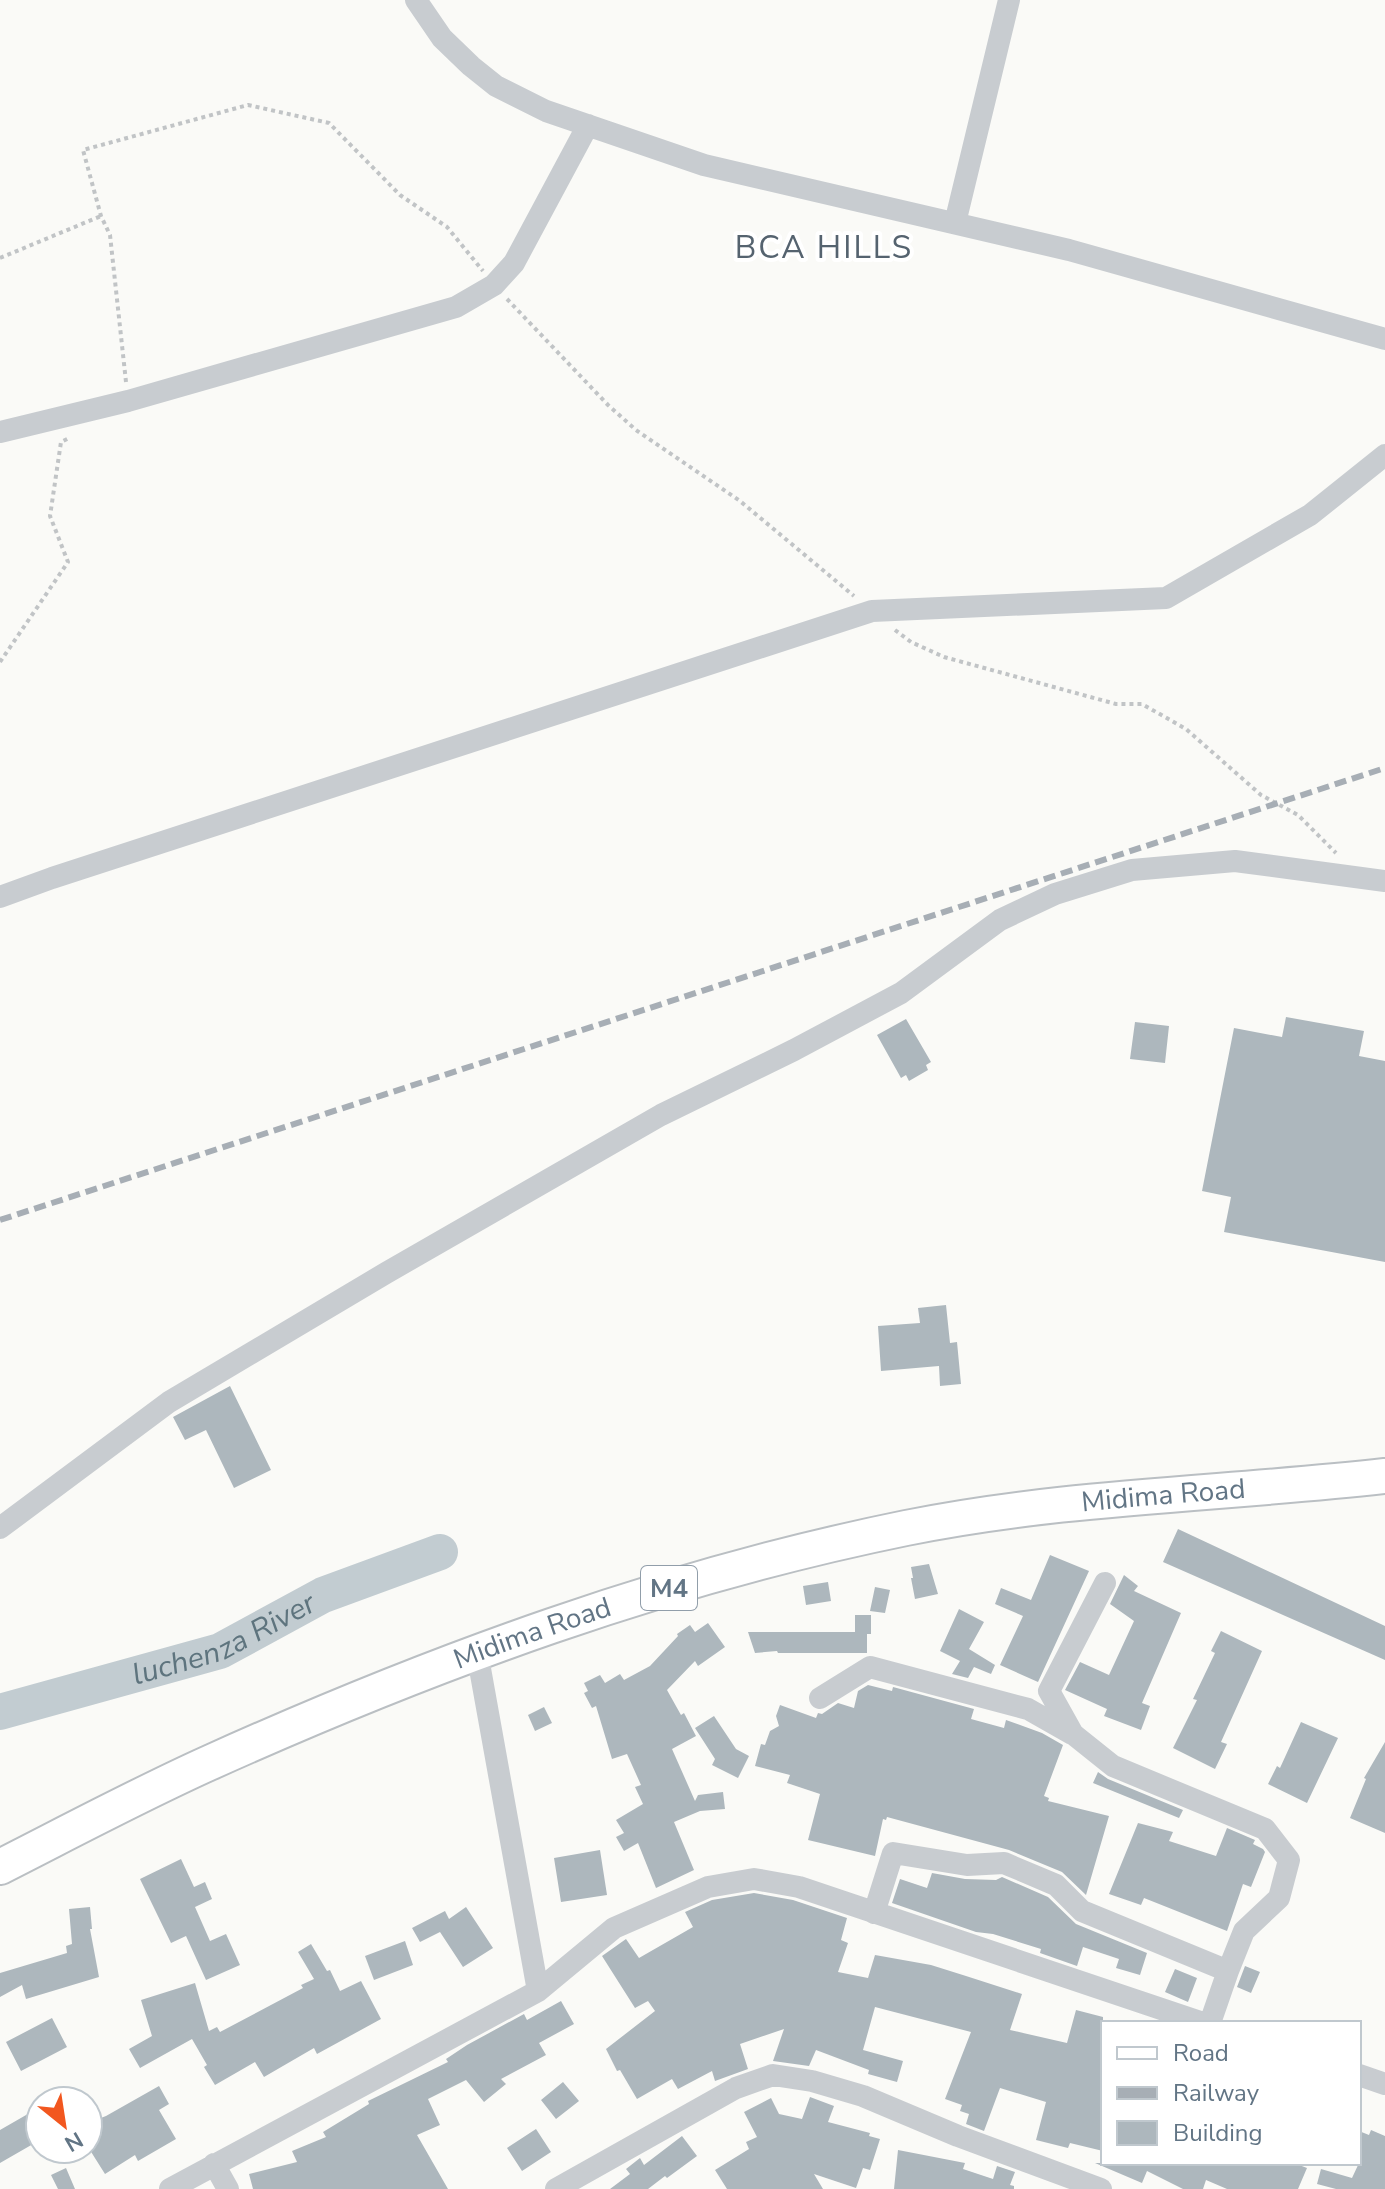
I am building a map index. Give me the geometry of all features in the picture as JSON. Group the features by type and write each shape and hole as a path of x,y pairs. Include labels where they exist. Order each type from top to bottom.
{"main road":[{"name":"Midima Road","path":"0,1867 207,1764 363,1697 477,1652 645,1595 773,1558 909,1528 1005,1512 1103,1500 1385,1476"}],"street":[{"path":"416,0 442,38 496,86 546,111 704,165 1069,250 1385,339"},
{"path":"955,223 1009,0"},
{"path":"0,432 128,401 456,307 494,285 514,263 588,125"},
{"path":"0,897 872,611 1166,598 1310,515 1385,455"},
{"path":"0,1528 169,1402 661,1115 901,993 1000,920 1055,894 1132,870 1235,861 1385,881"},
{"path":"1073,1734 1049,1691 1105,1583"},
{"path":"477,1652 538,1991"},
{"path":"820,1698 870,1667 1028,1709 1073,1734 1113,1766 1265,1829 1289,1860 1279,1898 1244,1931 1211,2021"},
{"path":"874,1913 893,1853 967,1865 1004,1863 1056,1885 1082,1911 1228,1971"},
{"path":"170,2189 538,1991 614,1928 708,1887 754,1879 799,1887 1197,2021"},
{"path":"556,2189 736,2088 773,2075 812,2081 863,2096 958,2136 1101,2189"},
{"path":"214,2164 228,2189"}],"path":[{"path":"128,401 110,235 101,216 83,150 248,105 329,123 400,195 447,227 494,285 608,405 636,430 740,501 911,642 944,657 1116,704 1142,704 1186,729 1261,795 1298,815 1332,852 1346,859"},
{"path":"0,258 101,216"},
{"path":"0,662 68,562 50,516 61,442 75,434"}],"building":[{"path":"1286,1017 1364,1031 1359,1056 1385,1061 1385,1262 1224,1232 1231,1197 1202,1191 1234,1028 1282,1037"},
{"path":"906,1019 931,1062 926,1065 928,1070 909,1081 906,1075 901,1078 877,1035"},
{"path":"1135,1022 1169,1026 1165,1063 1130,1059"},
{"path":"946,1305 950,1343 957,1342 961,1384 940,1386 939,1366 881,1371 878,1326 920,1323 918,1308"},
{"path":"230,1386 271,1470 234,1488 206,1430 185,1440 173,1417"},
{"path":"1178,1529 1385,1626 1385,1660 1163,1562"},
{"path":"1050,1555 1089,1571 1038,1682 1000,1665 1023,1616 995,1604 1001,1588 1031,1600"},
{"path":"929,1564 938,1594 915,1599 911,1567"},
{"path":"1124,1575 1138,1586 1134,1591 1181,1613 1142,1703 1150,1706 1141,1730 1104,1716 1107,1709 1065,1690 1080,1662 1109,1675 1134,1621 1110,1604"},
{"path":"828,1582 831,1601 806,1605 803,1586"},
{"path":"875,1587 890,1590 885,1613 870,1611"},
{"path":"959,1609 984,1622 969,1649 995,1665 991,1674 974,1667 968,1678 952,1674 960,1661 940,1651"},
{"path":"855,1615 871,1615 867,1653 755,1653 748,1632 855,1632"},
{"path":"708,1623 725,1647 698,1666 695,1661 667,1690 696,1736 672,1749 695,1801 698,1795 723,1792 725,1809 700,1811 674,1822 694,1870 656,1888 638,1843 624,1851 616,1837 624,1833 616,1820 643,1804 635,1787 641,1785 627,1754 612,1759 596,1706 592,1708 584,1693 588,1691 584,1683 600,1675 605,1683 620,1674 624,1680 650,1666 677,1634 690,1625 695,1632"},
{"path":"1221,1631 1262,1651 1221,1742 1227,1744 1215,1769 1173,1748 1197,1700 1193,1699 1215,1653 1211,1651"},
{"path":"868,1685 892,1691 893,1687 974,1709 971,1719 1004,1728 1006,1720 1042,1733 1063,1745 1044,1796 1049,1798 1048,1801 1109,1816 1086,1895 1062,1872 1009,1850 887,1817 883,1819 875,1856 808,1840 820,1794 787,1783 790,1775 755,1766 761,1744 765,1745 770,1731 779,1726 776,1716 780,1705 816,1718 818,1713 822,1714 838,1703 854,1708 858,1691"},
{"path":"544,1707 552,1723 535,1731 528,1715"},
{"path":"714,1716 736,1749 749,1756 738,1778 712,1765 715,1759 695,1728"},
{"path":"1301,1722 1338,1738 1307,1803 1268,1784 1277,1766 1280,1768"},
{"path":"1385,1742 1385,1833 1350,1818 1364,1778"},
{"path":"1098,1772 1183,1810 1179,1818 1093,1783"},
{"path":"1138,1823 1173,1832 1169,1841 1216,1856 1227,1828 1255,1840 1253,1844 1263,1849 1265,1852 1251,1887 1243,1884 1227,1931 1144,1898 1141,1905 1109,1894"},
{"path":"600,1850 607,1895 561,1902 554,1858"},
{"path":"181,1859 194,1887 205,1882 212,1899 195,1907 210,1941 226,1934 240,1965 206,1980 186,1936 171,1943 140,1879"},
{"path":"932,1873 965,1879 996,1880 1002,1877 1048,1897 1076,1924 1147,1953 1140,1975 1116,1968 1119,1959 1083,1947 1077,1966 1040,1953 1041,1949 976,1932 892,1903 900,1879 927,1888"},
{"path":"754,1893 793,1900 847,1918 841,1940 848,1943 838,1972 868,1978 875,1955 931,1965 1022,1994 1010,2030 1067,2043 1076,2010 1103,2017 1101,2151 1070,2143 1068,2148 1036,2140 1046,2102 1000,2088 984,2131 966,2124 969,2114 960,2111 962,2105 945,2099 971,2032 875,2007 863,2050 903,2061 897,2082 868,2074 869,2070 816,2050 809,2066 773,2061 784,2029 740,2044 748,2069 715,2081 712,2071 678,2089 672,2079 637,2099 606,2049 655,2011 648,2001 635,2008 602,1956 626,1939 639,1958 693,1927 685,1912 712,1900"},
{"path":"90,1907 90,1929 99,1977 26,1999 22,1985 0,1997 0,1973 67,1953 66,1946 72,1944 69,1909"},
{"path":"466,1907 493,1948 463,1967 440,1932 420,1942 412,1928 445,1911 449,1919"},
{"path":"405,1941 413,1965 374,1980 365,1956"},
{"path":"311,1944 327,1971 330,1970 340,1991 361,1981 381,2019 317,2054 314,2048 264,2077 255,2062 215,2085 192,2039 140,2068 129,2049 152,2036 141,2000 195,1983 209,2031 217,2027 220,2032 303,1988 301,1985 314,1979 298,1952"},
{"path":"1245,1966 1260,1972 1251,1993 1237,1987"},
{"path":"1175,1969 1197,1978 1188,2002 1165,1992"},
{"path":"561,2001 574,2024 539,2043 546,2055 501,2079 506,2084 484,2102 466,2080 428,2099 440,2125 417,2135 448,2189 253,2189 249,2174 297,2162 292,2151 326,2137 323,2132 369,2104 368,2101 448,2062 446,2059 467,2045 524,2014 527,2020"},
{"path":"52,2018 67,2047 21,2071 6,2042"},
{"path":"563,2082 579,2101 556,2119 541,2100"},
{"path":"159,2086 169,2104 159,2110 176,2139 138,2161 135,2155 105,2174 99,2165 104,2165 106,2116"},
{"path":"810,2097 834,2106 828,2122 870,2133 869,2136 880,2139 870,2170 863,2168 856,2188 814,2174 823,2189 727,2189 715,2170 749,2149 746,2142 757,2137 744,2112 771,2098 779,2114 802,2119"},
{"path":"24,2116 24,2149 0,2163 0,2130"},
{"path":"536,2129 551,2152 522,2171 507,2148"},
{"path":"1371,2130 1385,2136 1385,2189 1336,2189 1317,2184 1321,2169 1352,2178 1358,2165 1361,2165 1361,2132 1369,2135"},
{"path":"682,2136 697,2156 648,2189 610,2189 630,2174 626,2169 640,2158 644,2165"},
{"path":"898,2150 965,2163 963,2169 993,2179 997,2166 1015,2172 1010,2185 1014,2189 894,2189"},
{"path":"1095,2163 1299,2165 1307,2168 1298,2189 1227,2189 1206,2180 1203,2189 1183,2189 1147,2171 1142,2183"},
{"path":"66,2168 75,2189 58,2189 51,2175"}],"waterway":[{"name":"luchenza River","path":"0,1712 220,1651 323,1595 440,1552"}],"railway":[{"path":"0,1220 1385,768"}],"district":[{"name":"BCA HILLS","path":"824,247"}]}
